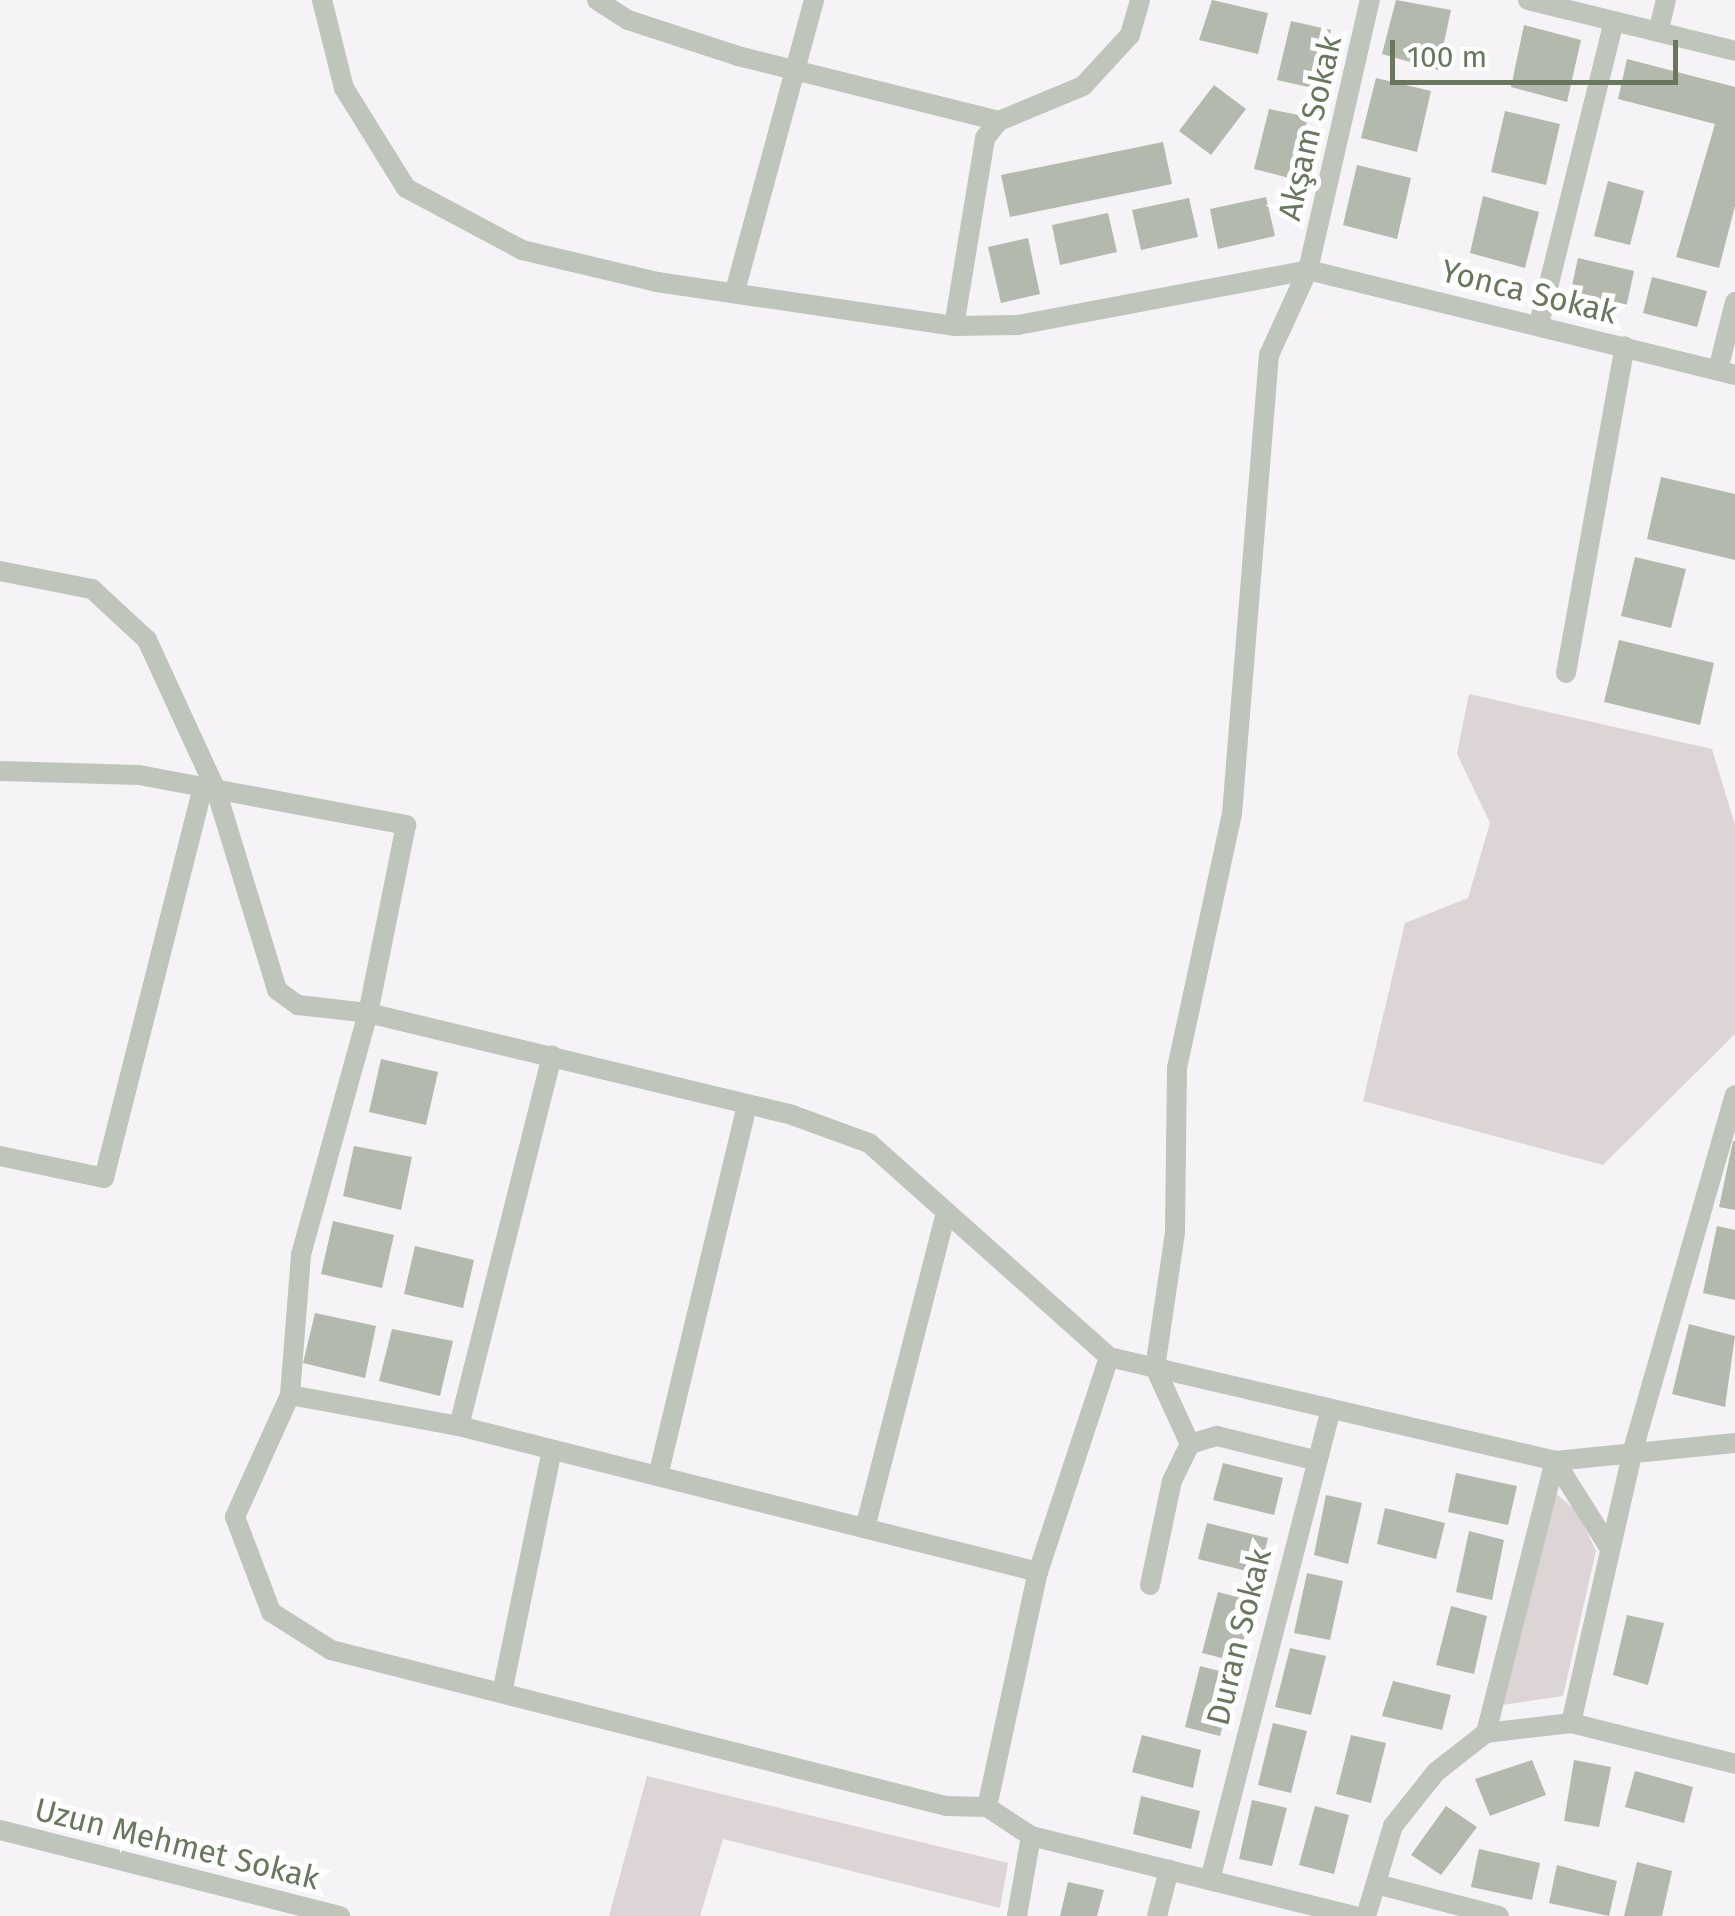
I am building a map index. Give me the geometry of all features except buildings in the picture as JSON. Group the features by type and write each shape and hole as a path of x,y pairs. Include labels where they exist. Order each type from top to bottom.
{"street":[{"path":"322,0 344,88 406,188 522,250 735,291 954,326 1018,325 1308,270"},
{"path":"597,0 628,20 796,72 1000,121"},
{"path":"735,291 814,0"},
{"path":"954,326 985,138 1000,121 1083,86 1130,35 1140,0"},
{"name":"Akşam Sokak","path":"1155,1368 1175,1232 1177,1068 1232,814 1269,355 1308,270 1370,0"},
{"path":"1528,0 1735,51"},
{"path":"1658,32 1666,0"},
{"path":"1538,324 1614,21"},
{"name":"Yonca Sokak","path":"1308,270 1727,373"},
{"path":"1727,373 1735,302"},
{"path":"1566,673 1625,346"},
{"path":"0,571 92,590 118,606 147,640 210,788 278,990 298,1005 368,1013 552,1055 747,1104 869,1143 1109,1357 1555,1461 1634,1450 1735,1443"},
{"path":"0,771 210,788 406,825 368,1013 301,1255 290,1395 235,1517 271,1612 331,1650 946,1806 987,1807 1032,1836 1354,1916"},
{"path":"0,1156 104,1178 210,788"},
{"path":"458,1426 552,1055"},
{"path":"1571,1723 1634,1450 1735,1096"},
{"path":"658,1476 747,1104"},
{"path":"865,1528 946,1212"},
{"path":"987,1807 1038,1572 1109,1357"},
{"path":"1150,1585 1190,1444 1155,1368"},
{"path":"290,1395 458,1426 1038,1572"},
{"name":"Duran Sokak","path":"1210,1880 1314,1460 1331,1409"},
{"path":"1190,1444 1218,1436 1314,1460"},
{"path":"502,1693 552,1450"},
{"path":"1555,1461 1604,1528 1610,1552"},
{"path":"1486,1732 1555,1461"},
{"path":"1366,1916 1394,1826 1436,1772 1486,1732 1571,1723 1735,1764"},
{"name":"Uzun Mehmet Sokak","path":"0,1830 340,1916"},
{"path":"1017,1916 1032,1836"},
{"path":"1157,1916 1168,1870"},
{"path":"1376,1884 1499,1916"}],"shaded area":[{"path":"1469,694 1712,749 1735,825 1735,1034 1603,1165 1363,1101 1405,923 1468,898 1490,823 1457,754"},
{"path":"1556,1494 1577,1511 1596,1551 1563,1696 1502,1705"},
{"path":"647,1776 1008,1863 1000,1908 723,1839 700,1916 609,1916"}]}
